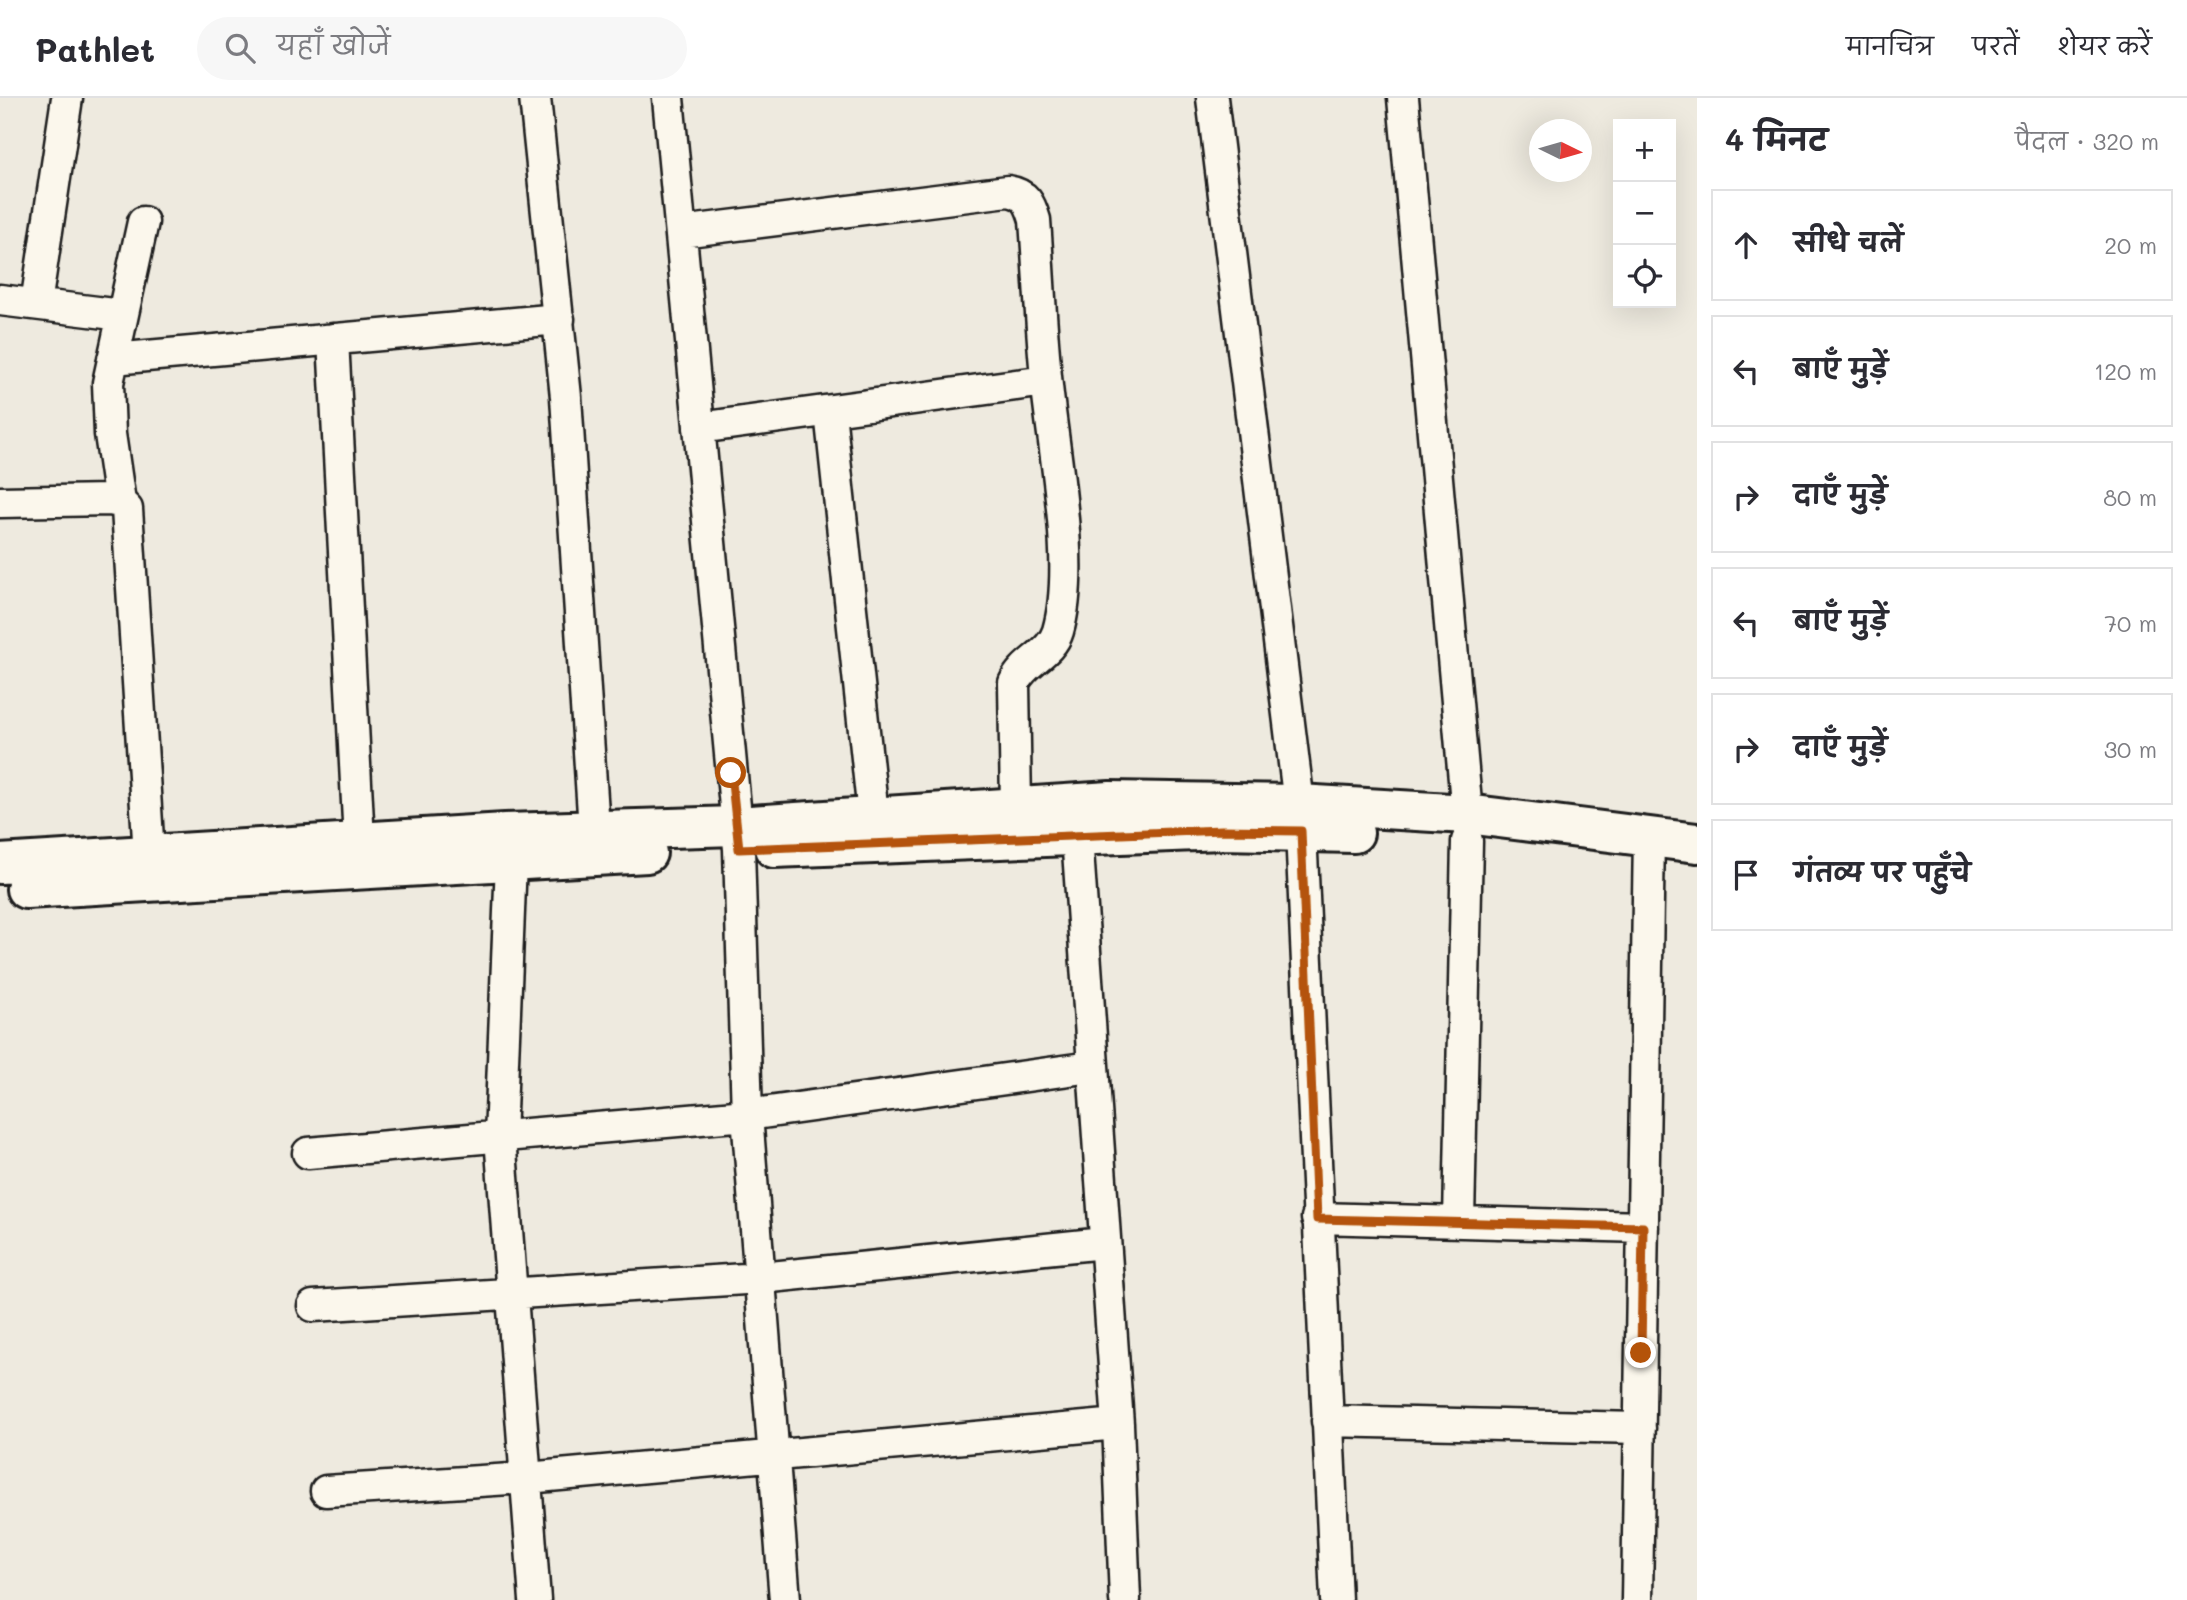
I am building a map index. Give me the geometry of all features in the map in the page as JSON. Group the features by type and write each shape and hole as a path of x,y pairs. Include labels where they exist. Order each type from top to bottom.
{"main road":[{"path":"0,890 511,860 738,837 873,815 1110,802 1300,818 1467,827 1648,848 1697,843"},
{"path":"0,864 594,829 738,837 1077,836 1222,830 1300,818"},
{"path":"1648,848 1697,868"}],"street":[{"path":"36,304 67,98"},
{"path":"535,98 559,319 594,829"},
{"path":"668,98 738,837 747,1115 785,1600"},
{"path":"1212,98 1300,818 1336,1600"},
{"path":"1402,98 1467,827 1459,1221"},
{"path":"681,232 994,192 1018,193 1031,206 1035,220 1046,381 1066,573 1058,634 1044,653 1025,666 1014,683 1016,807"},
{"path":"143,222 108,383 108,419 120,502 127,514 149,855"},
{"path":"0,300 122,315"},
{"path":"113,359 559,319"},
{"path":"333,339 359,841"},
{"path":"699,428 1046,381"},
{"path":"830,412 873,815"},
{"path":"0,502 120,502"},
{"path":"1077,836 1091,1067 1118,1424 1125,1600"},
{"path":"1637,1600 1648,848"},
{"path":"511,860 500,1137 535,1600"},
{"path":"308,1153 747,1115 1091,1067"},
{"path":"1317,1219 1643,1227"},
{"path":"313,1306 761,1278 1104,1243"},
{"path":"1327,1421 1640,1428"},
{"path":"326,1491 527,1478 1118,1424"}],"route":[{"path":"731,773 739,849 1222,830 1301,831 1317,1219 1643,1227 1641,1353"}]}
